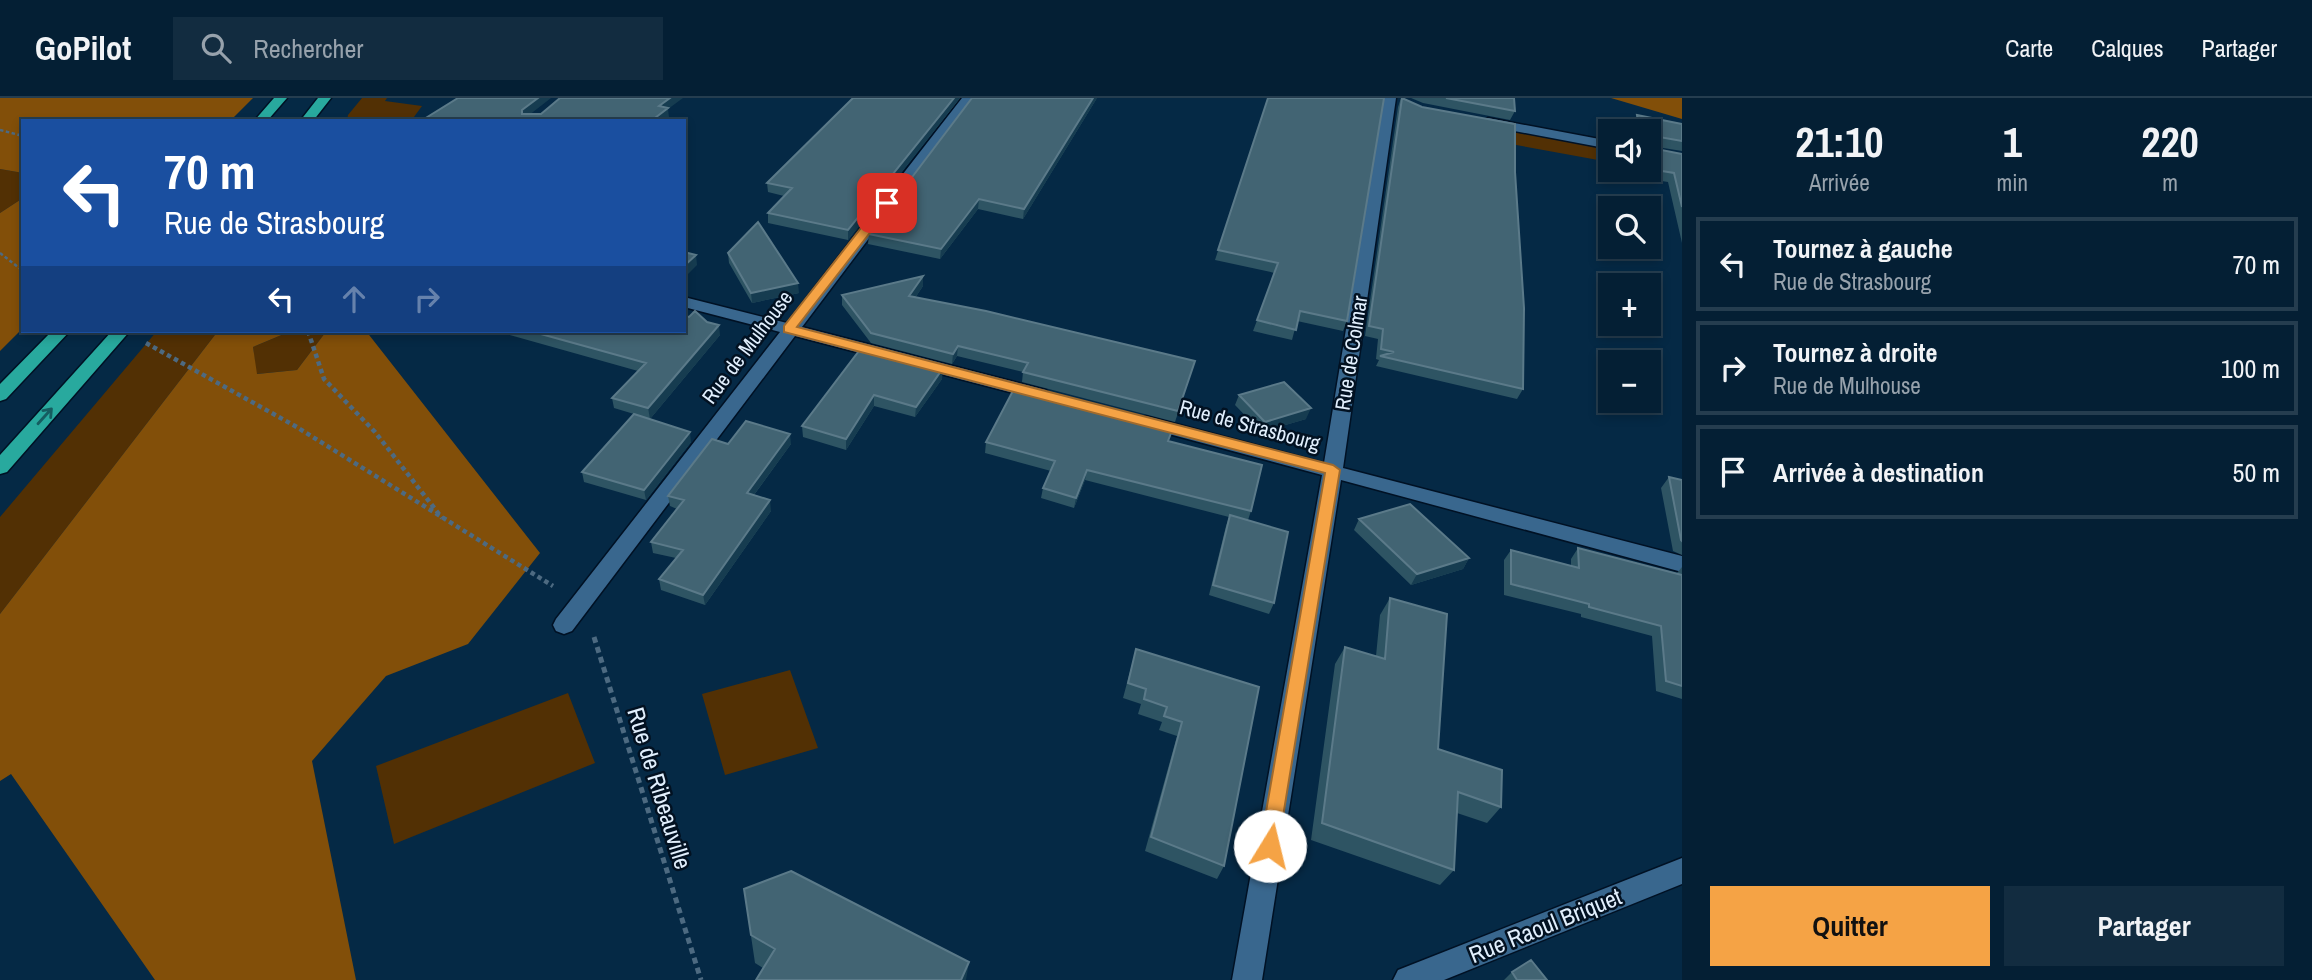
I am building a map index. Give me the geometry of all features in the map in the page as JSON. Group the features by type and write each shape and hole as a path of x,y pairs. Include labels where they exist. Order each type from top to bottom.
{"highway":[{"path":"262,119 281,98"},
{"path":"308,119 326,98"},
{"path":"0,395 59,333"},
{"path":"0,467 129,334"}],"street":[{"name":"Rue de Mulhouse","path":"564,625 969,98"},
{"name":"Rue de Colmar","path":"1247,980 1397,100"},
{"path":"1474,120 1598,143"},
{"path":"686,303 1054,398"},
{"name":"Rue de Strasbourg","path":"1134,419 1682,564"},
{"name":"Rue Raoul Briquet","path":"1408,980 1682,871"}],"path":[{"path":"0,130 21,135"},
{"path":"0,253 21,270"},
{"path":"309,333 324,379 375,432 444,522"},
{"path":"129,334 295,426 444,522 581,603"},
{"name":"Rue de Ribeauville","path":"564,625 595,637 701,980"}],"shaded area":[{"path":"0,98 253,98 232,119 21,119 21,173 0,169"},
{"path":"362,98 387,98 385,101 422,106 412,119 347,119"},
{"path":"1611,98 1682,98 1682,119"},
{"path":"1415,114 1597,147 1598,160 1412,126"},
{"path":"0,169 21,173 21,199 0,213"},
{"path":"21,199 21,330 0,351 0,213"},
{"path":"155,333 216,333 0,614 0,517"},
{"path":"216,333 286,333 253,347 257,374 297,370 325,333 368,333 540,553 468,644 386,676 312,761 356,980 155,980 11,774 0,781 0,614"},
{"path":"286,333 325,333 297,370 256,374 253,347"},
{"path":"790,670 818,748 725,775 702,694"},
{"path":"568,693 595,763 394,844 376,766"}],"building":[{"path":"458,98 538,98 522,110 522,114 541,114 560,98 670,98 659,106 668,108 654,119 424,119"},
{"path":"853,98 954,98 848,230 768,213 792,188 767,183"},
{"path":"972,98 1093,98 1024,209 979,199 941,249 869,234"},
{"path":"1268,98 1384,98 1347,321 1300,311 1296,330 1257,320 1278,263 1218,250"},
{"path":"1402,98 1422,107 1515,124 1515,172 1524,308 1523,389 1380,356 1394,352 1381,349 1383,329 1369,326"},
{"path":"1446,98 1514,98 1515,111"},
{"path":"1637,115 1657,119 1638,119"},
{"path":"1661,120 1682,124 1682,141 1661,137"},
{"path":"1661,150 1682,154 1682,207 1674,173 1661,171"},
{"path":"758,222 798,283 751,293 728,253"},
{"path":"686,252 696,255 686,264"},
{"path":"923,276 909,296 986,311 1195,361 1178,411 1023,372 1028,363 958,346 953,354 871,333 842,295"},
{"path":"695,311 707,322 719,325 648,408 612,398 646,363 537,333 686,333 686,316"},
{"path":"862,347 943,368 916,407 874,395 846,439 802,426"},
{"path":"1284,382 1311,408 1265,422 1239,395"},
{"path":"1015,387 1173,428 1168,441 1262,465 1251,511 1087,470 1076,498 1043,488 1055,461 986,442"},
{"path":"634,414 690,432 644,490 582,472"},
{"path":"746,421 790,434 747,493 770,500 703,595 659,579 683,550 651,542 684,500 668,496 712,439 728,444"},
{"path":"1669,477 1682,480 1682,541 1681,540"},
{"path":"1410,504 1469,558 1417,574 1359,519"},
{"path":"1230,515 1288,532 1274,603 1213,585"},
{"path":"1578,548 1682,575 1682,686 1666,681 1661,626 1511,584 1511,550 1579,568"},
{"path":"1390,598 1447,614 1438,749 1502,770 1501,807 1458,792 1454,870 1322,823 1345,647 1385,659"},
{"path":"1136,649 1259,687 1224,866 1151,837 1182,722 1164,716 1167,707 1144,699 1146,689 1128,683"},
{"path":"791,871 969,962 961,980 756,980 775,949 751,935 744,889"},
{"path":"1531,960 1547,980 1517,980 1512,972"}],"route":[{"path":"887,203 789,329 1333,470 1270,846"}]}
